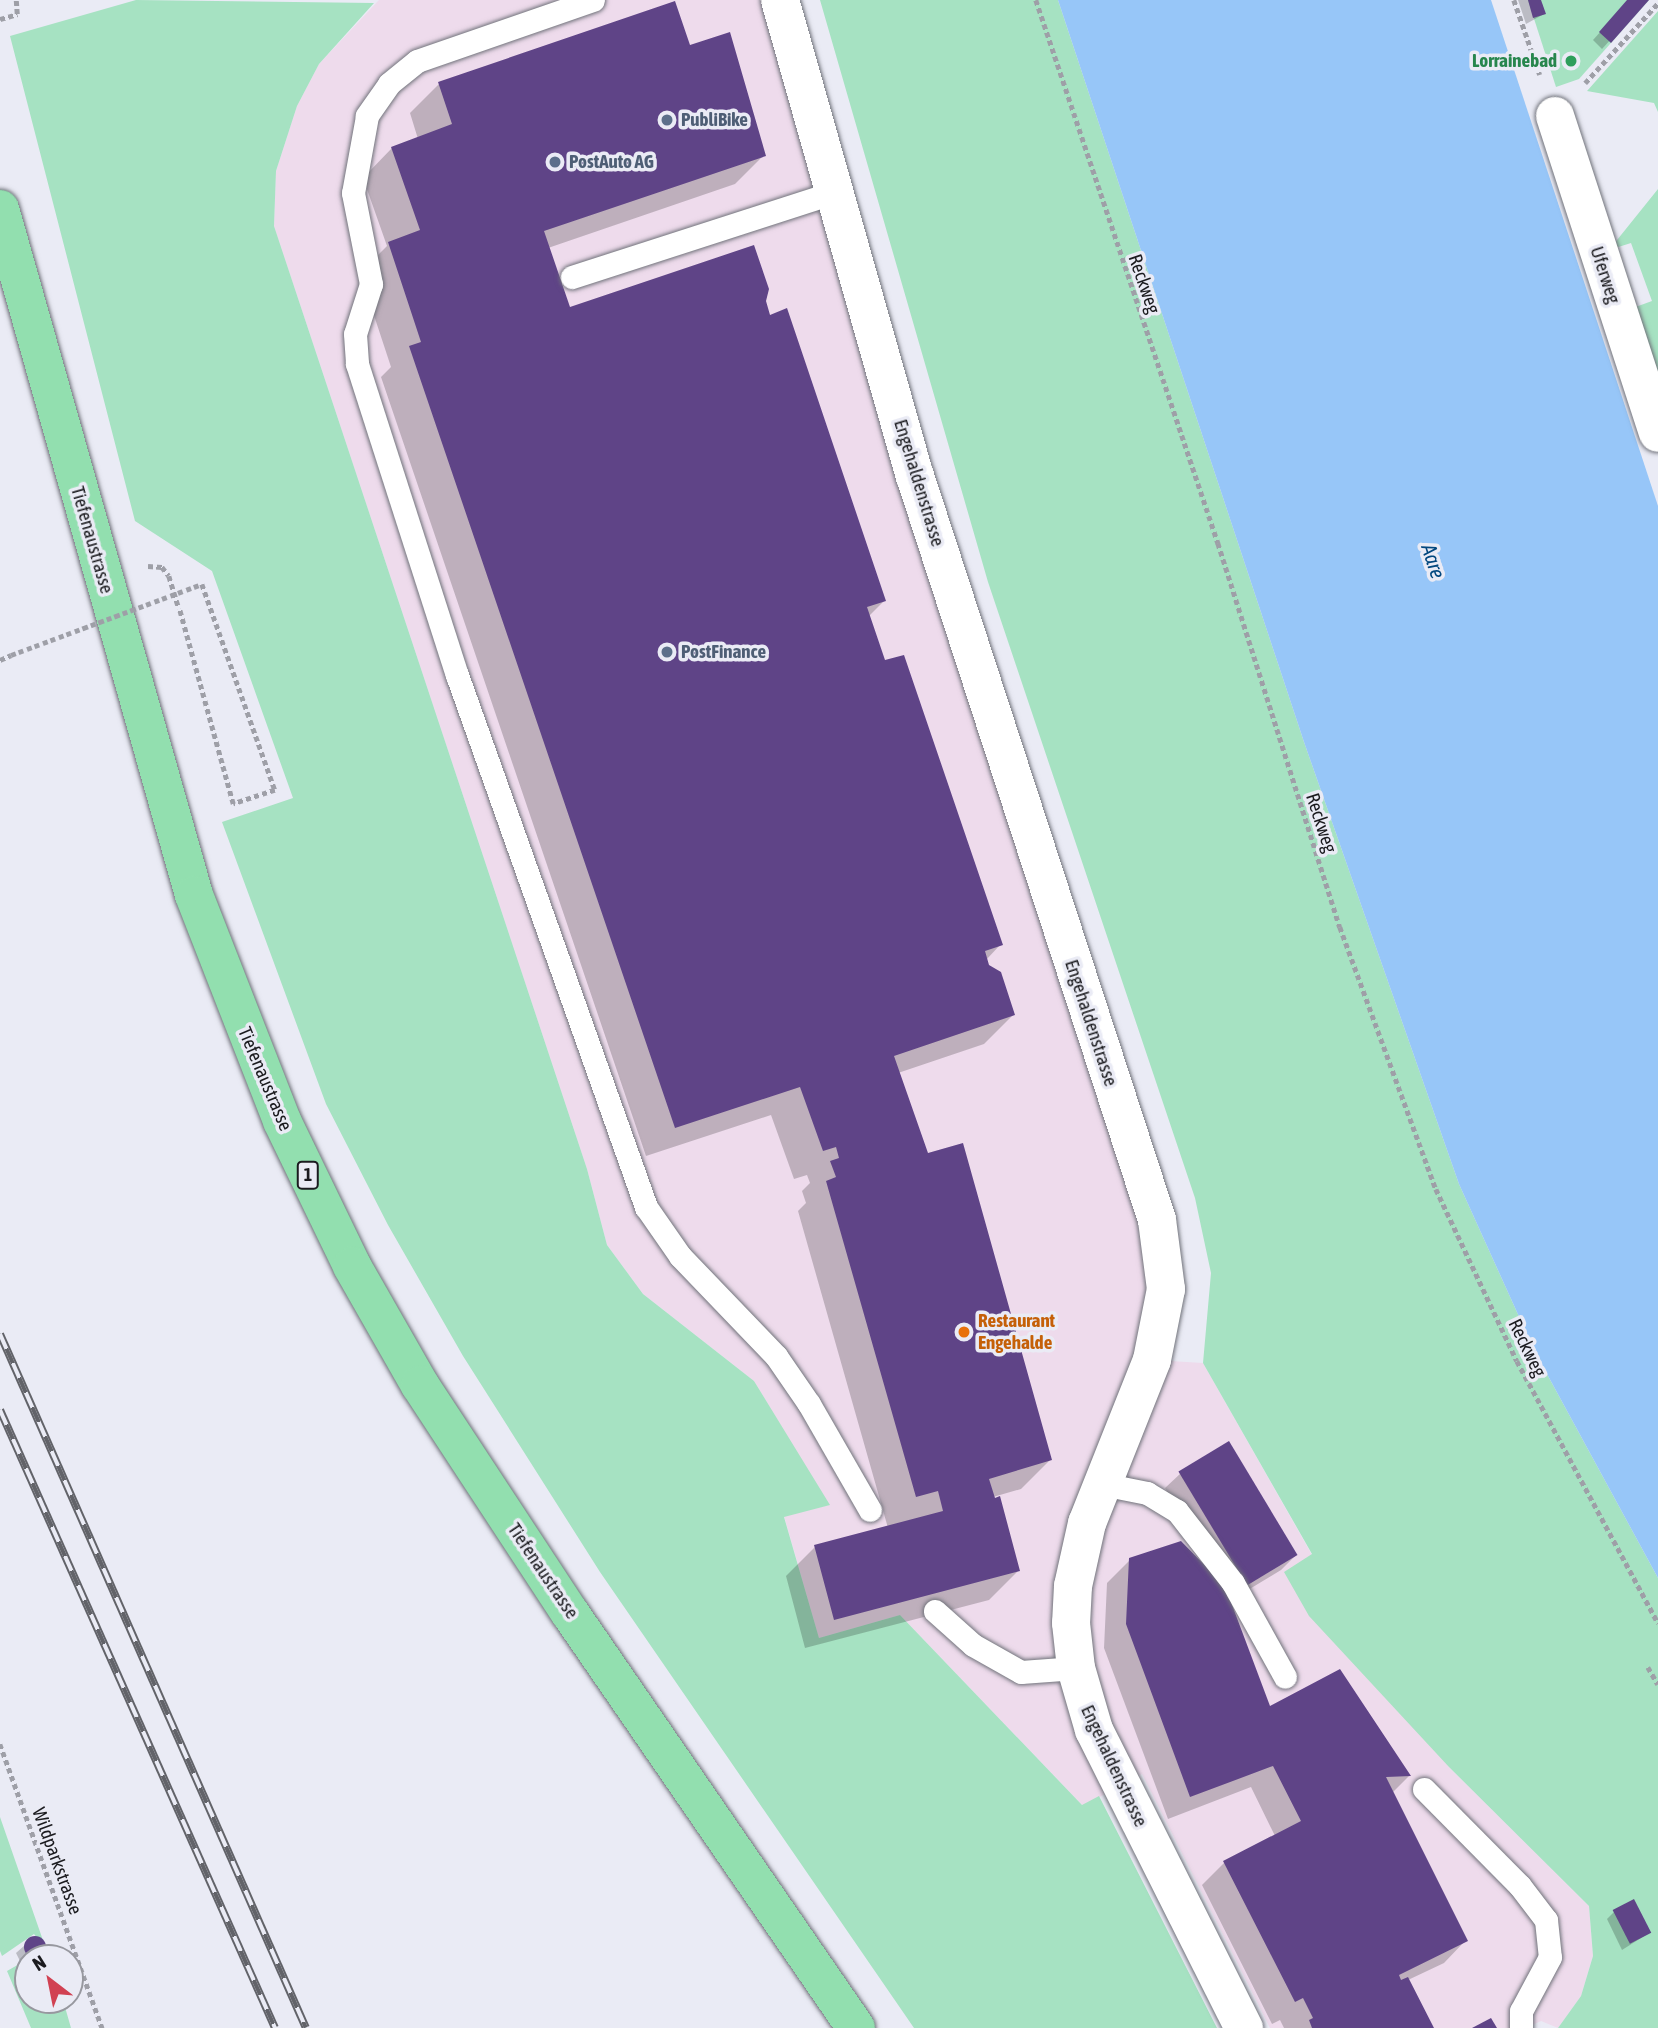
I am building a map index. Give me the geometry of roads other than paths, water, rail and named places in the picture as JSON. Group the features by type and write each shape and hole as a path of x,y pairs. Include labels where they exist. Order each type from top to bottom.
{"main road":[{"name":"Tiefenaustrasse","path":"0,209 194,895 282,1121 352,1266 420,1385 570,1613 856,2028"}],"street":[{"name":"Engehaldenstrasse","path":"780,0 915,476 1157,1220 1166,1289 1152,1360 1087,1523 1073,1586 1071,1623 1076,1668 1094,1730 1244,2028"},
{"name":"Uferweg","path":"1555,116 1658,433"}],"lane":[{"path":"593,0 417,61 389,84 367,116 353,193 372,284 355,334 357,364 457,675 646,1207 680,1256 776,1356 810,1404 870,1510"},
{"path":"572,277 835,192"},
{"path":"1102,1484 1147,1493 1177,1511 1233,1583 1285,1677"},
{"path":"935,1611 973,1645 1021,1672 1076,1668"},
{"path":"1424,1789 1520,1886 1546,1920 1550,1957 1521,2011 1521,2028"}],"water":[{"name":"Aare","path":"1058,0 1491,0 1658,506 1658,1578 1535,1352 1459,1184 1304,742"}],"railway":[{"path":"0,1334 306,2028"},
{"path":"0,1410 275,2028"}],"place":[{"name":"Lorrainebad","path":"1571,61"},
{"name":"PubliBike","path":"667,120"},
{"name":"PostAuto AG","path":"555,162"},
{"name":"PostFinance","path":"667,652"},
{"name":"Restaurant Engehalde","path":"964,1332"}]}
